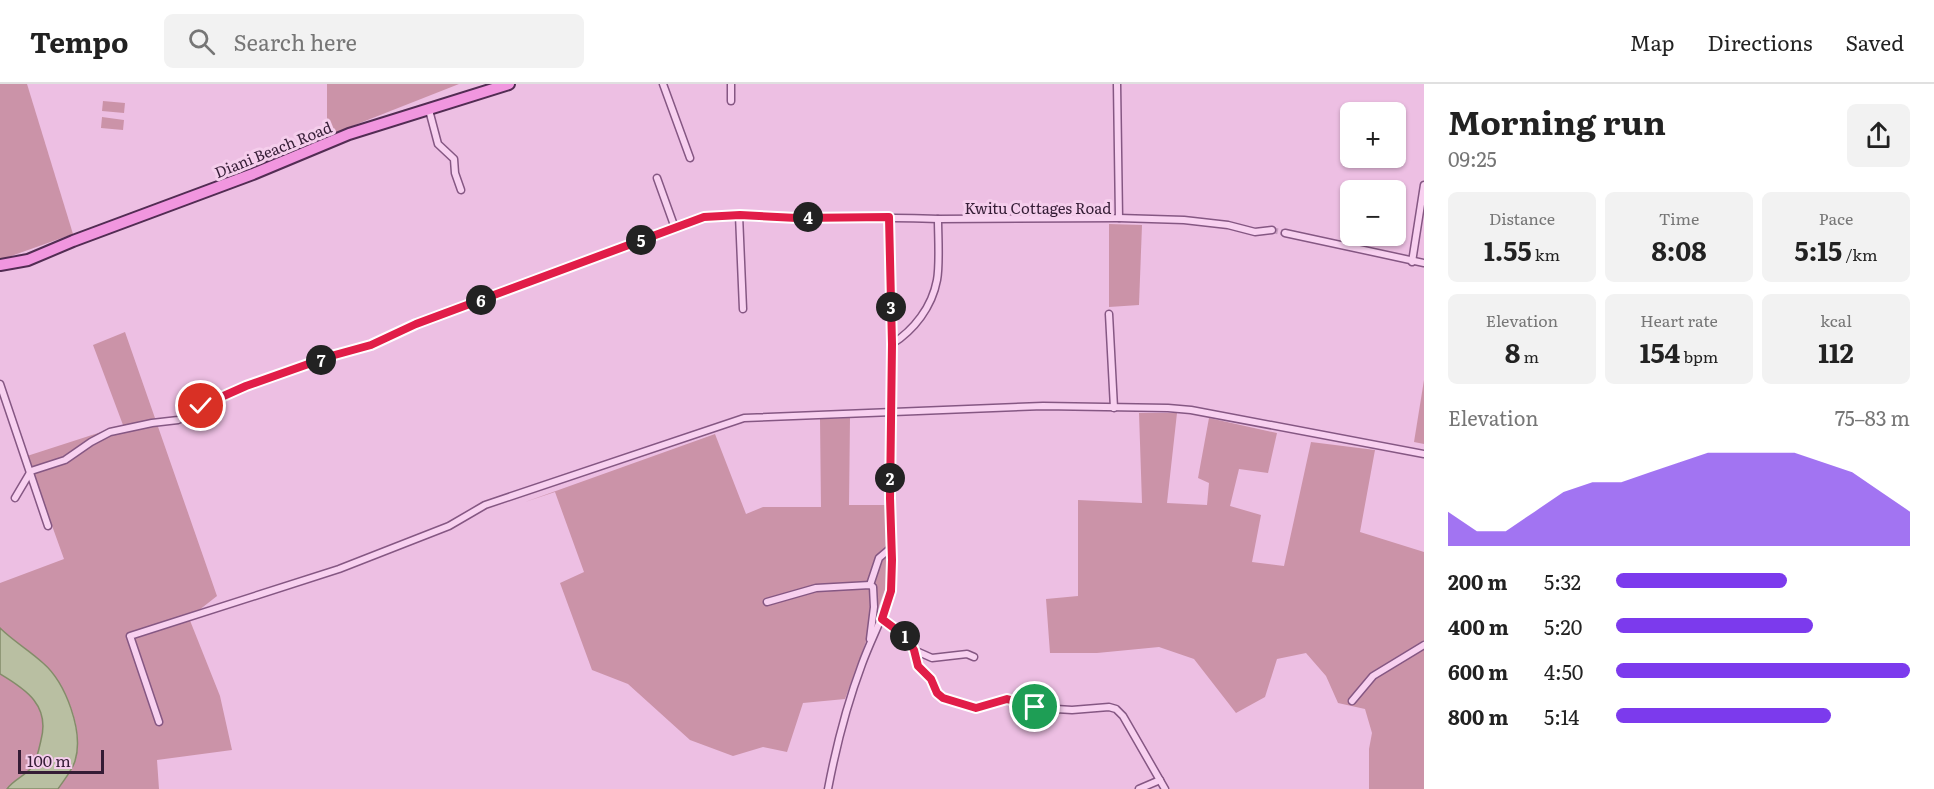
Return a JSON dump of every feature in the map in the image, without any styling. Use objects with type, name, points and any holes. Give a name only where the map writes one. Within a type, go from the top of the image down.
[{"type":"main road","name":"Diani Beach Road","points":[[0,265],[28,260],[254,174],[349,134],[509,84]]},
{"type":"street","points":[[663,84],[690,158]]},
{"type":"street","points":[[731,84],[731,101]]},
{"type":"street","name":"Kwitu Cottages Road","points":[[31,471],[65,460],[110,432],[178,420],[201,406],[246,386],[331,356],[371,345],[416,324],[704,217],[740,215],[797,218],[889,217],[938,222],[1119,218],[1117,84]]},
{"type":"street","points":[[429,110],[438,144],[454,159],[454,173],[461,190]]},
{"type":"street","points":[[657,178],[675,228]]},
{"type":"street","points":[[1412,262],[1424,185]]},
{"type":"street","points":[[740,215],[743,309]]},
{"type":"street","points":[[828,789],[856,681],[891,591],[892,344],[889,217]]},
{"type":"street","points":[[1119,218],[1184,220],[1228,225],[1256,232],[1272,230]]},
{"type":"street","points":[[892,344],[917,323],[934,288],[937,280],[938,222]]},
{"type":"street","points":[[1285,233],[1424,263]]},
{"type":"street","points":[[1109,314],[1114,408]]},
{"type":"street","points":[[0,384],[48,526]]},
{"type":"street","points":[[159,722],[130,636],[339,569],[449,526],[485,505],[734,420],[760,416],[1043,406],[1191,410],[1424,454]]},
{"type":"street","points":[[15,498],[31,471]]},
{"type":"street","points":[[870,585],[879,558],[892,547]]},
{"type":"street","points":[[767,602],[816,588],[870,585]]},
{"type":"street","points":[[869,646],[875,595],[870,585]]},
{"type":"street","points":[[882,619],[906,637],[914,650],[918,666],[931,679],[937,693],[943,698],[976,708],[1007,699],[1035,707],[1072,710],[1109,707],[1116,710],[1123,716],[1165,789]]},
{"type":"street","points":[[1352,701],[1373,676],[1424,645]]},
{"type":"street","points":[[914,650],[932,658],[968,654],[974,657]]},
{"type":"street","points":[[1139,789],[1160,780]]},
{"type":"shaded area","points":[[0,84],[27,84],[73,234],[0,260]]},
{"type":"shaded area","points":[[327,84],[459,84],[327,136]]},
{"type":"shaded area","points":[[103,101],[125,103],[124,113],[102,111]]},
{"type":"shaded area","points":[[102,117],[124,120],[123,130],[101,128]]},
{"type":"shaded area","points":[[1109,224],[1142,225],[1139,305],[1109,307]]},
{"type":"shaded area","points":[[125,332],[217,596],[189,618],[220,696],[232,750],[157,760],[159,789],[58,789],[75,761],[77,735],[75,722],[66,696],[51,673],[38,658],[0,628],[0,583],[64,559],[27,456],[123,425],[93,345]]},
{"type":"shaded area","points":[[1424,380],[1424,444],[1414,442]]},
{"type":"shaded area","points":[[1139,413],[1177,413],[1167,503],[1207,505],[1209,483],[1198,478],[1209,418],[1277,433],[1268,473],[1239,469],[1230,506],[1261,515],[1252,562],[1284,566],[1311,442],[1375,450],[1360,532],[1424,552],[1424,789],[1369,789],[1369,749],[1372,733],[1365,709],[1338,703],[1326,676],[1306,653],[1277,659],[1265,697],[1236,713],[1194,659],[1159,647],[1097,653],[1050,653],[1046,599],[1078,596],[1078,500],[1142,503]]},
{"type":"shaded area","points":[[850,418],[849,505],[888,505],[887,584],[845,699],[803,703],[787,752],[763,747],[733,756],[690,740],[628,684],[592,670],[560,583],[584,572],[555,492],[525,502],[715,434],[746,514],[763,507],[821,507],[820,419]]},
{"type":"shaded area","points":[[0,628],[38,658],[51,672],[66,695],[75,723],[77,749],[74,765],[58,789],[7,789],[34,764],[43,728],[39,708],[34,700],[19,686],[0,674]]},
{"type":"shaded area","points":[[0,674],[19,686],[34,700],[39,708],[43,728],[34,764],[7,789],[0,789]]},
{"type":"tunnel","points":[[1272,230],[1285,233]]},
{"type":"route","points":[[201,406],[246,386],[331,356],[371,345],[416,324],[704,217],[740,215],[797,218],[889,217],[892,344],[890,498],[892,560],[891,591],[882,619],[906,637],[914,650],[918,666],[931,679],[937,693],[943,698],[976,708],[1007,699],[1035,707]]}]
